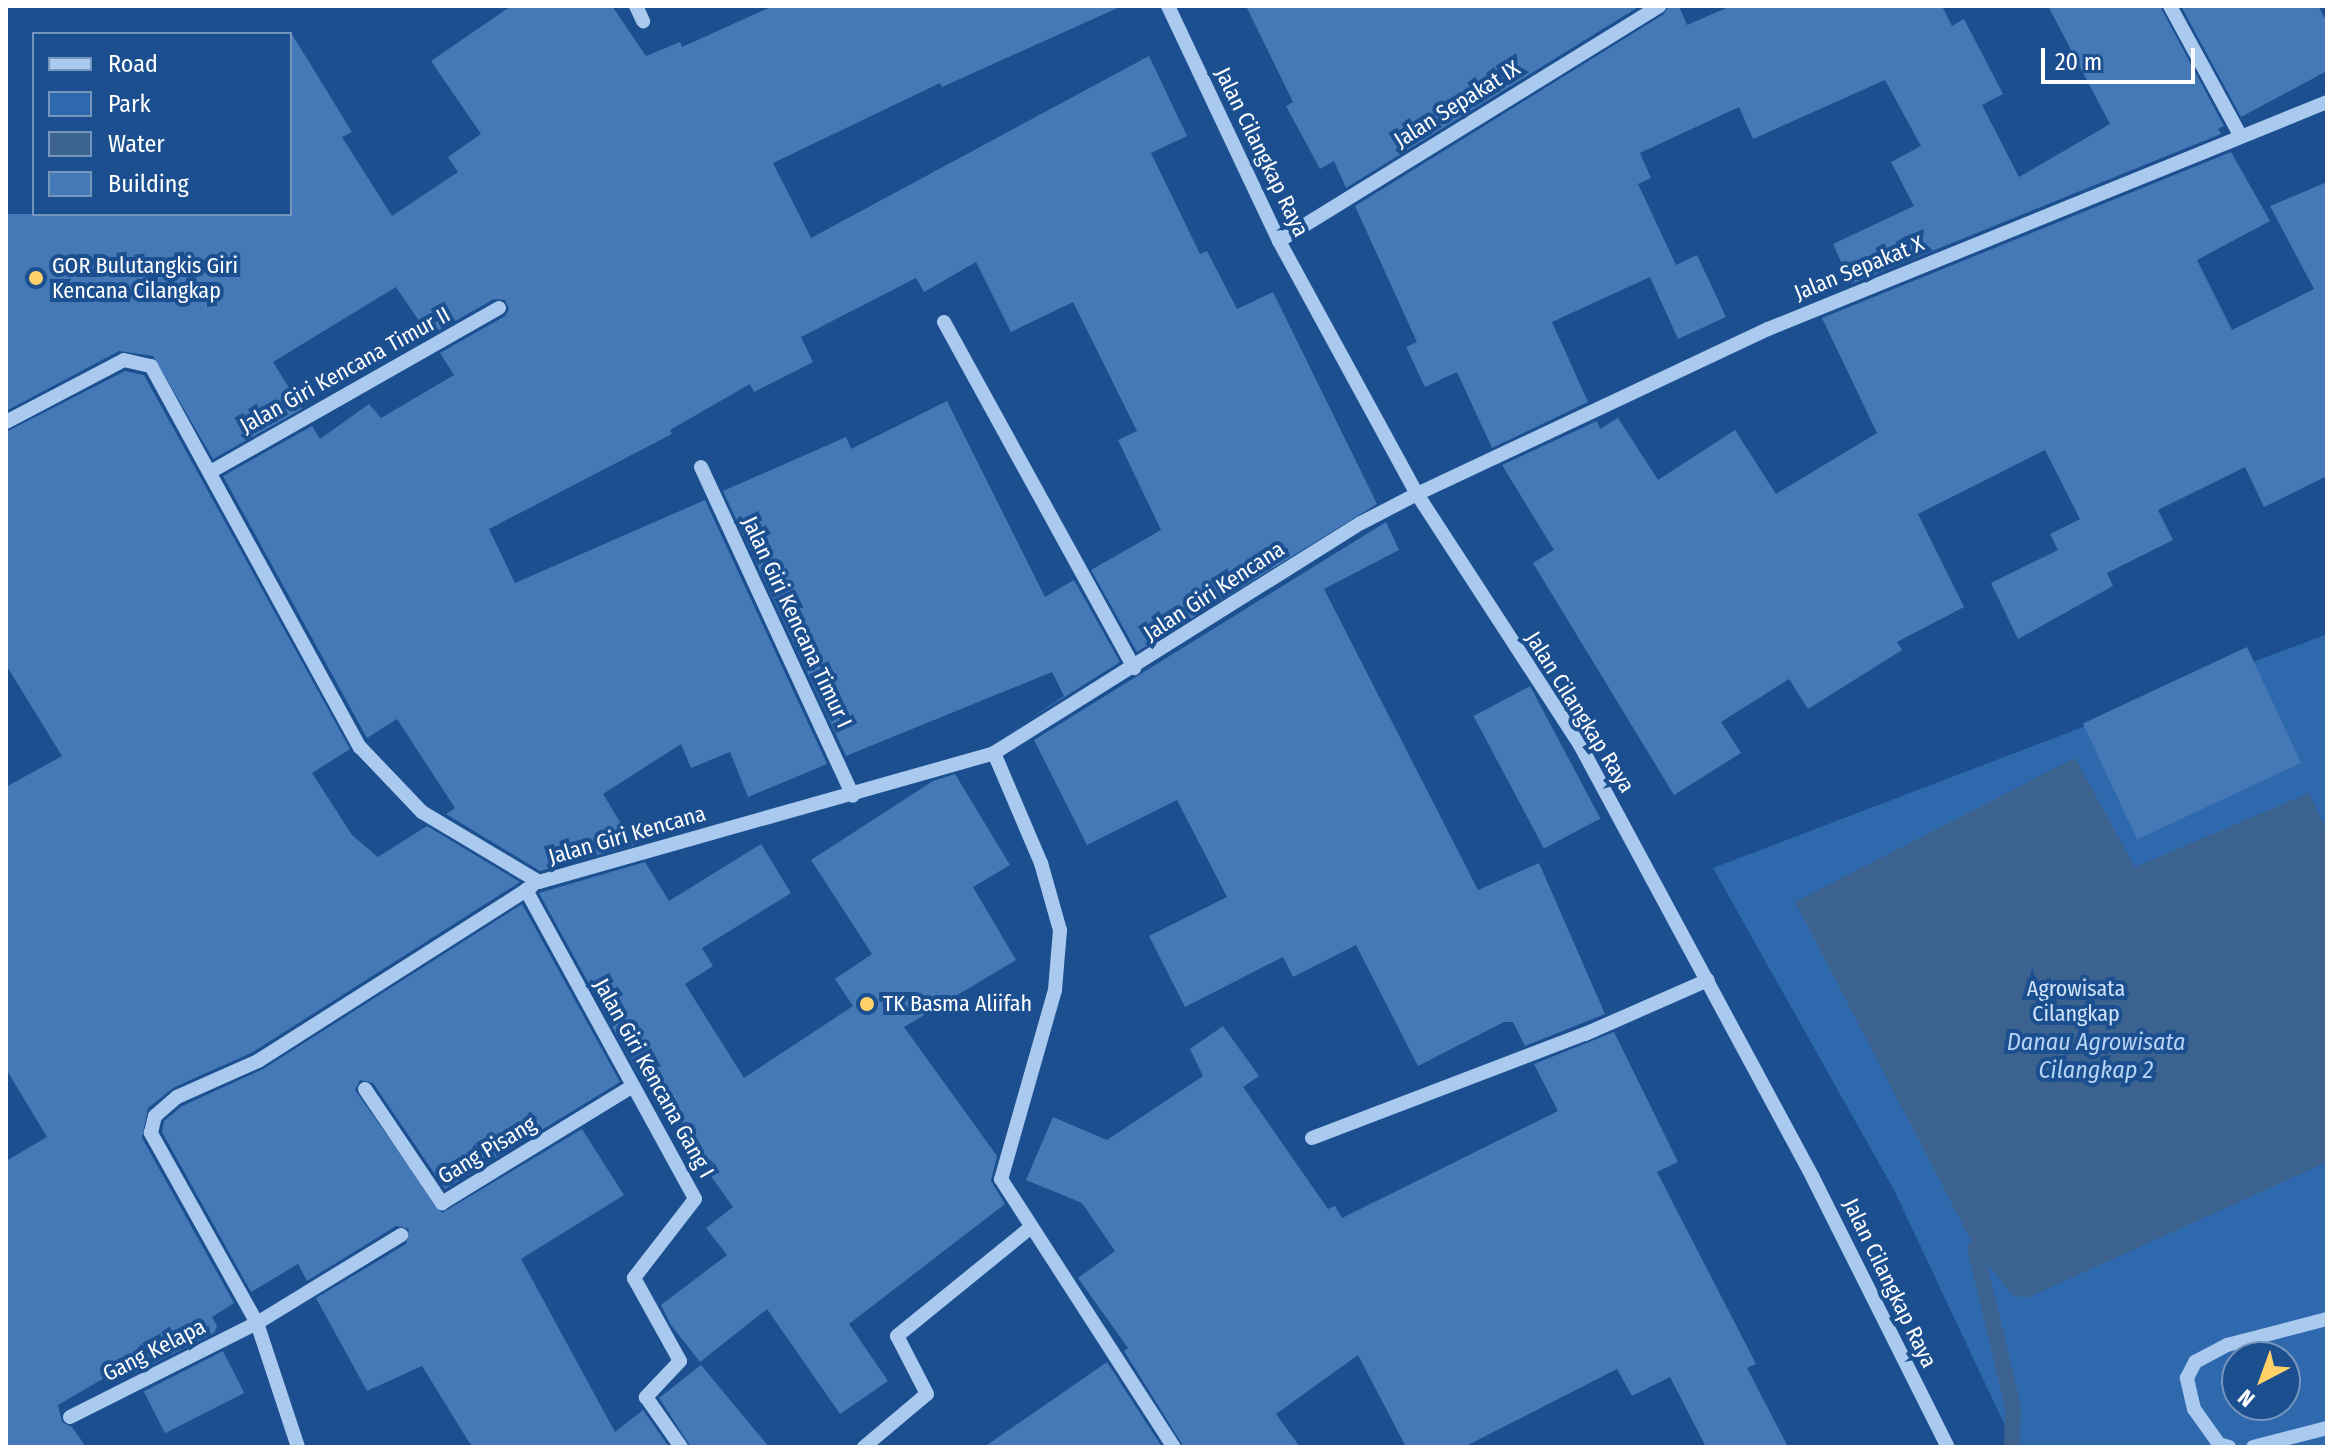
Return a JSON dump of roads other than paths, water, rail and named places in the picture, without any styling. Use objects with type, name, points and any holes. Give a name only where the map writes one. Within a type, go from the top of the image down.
[{"type":"street","points":[[636,6],[643,21]]},
{"type":"street","name":"Jalan Cilangkap Raya","points":[[1168,6],[1279,241],[1417,494],[1580,745],[1708,980],[1948,1447]]},
{"type":"street","name":"Jalan Sepakat IX","points":[[1279,241],[1659,6]]},
{"type":"street","points":[[2170,6],[2240,135]]},
{"type":"street","name":"Jalan Sepakat X","points":[[1417,494],[1768,329],[2327,102]]},
{"type":"street","name":"Jalan Giri Kencana Timur II","points":[[212,471],[499,308]]},
{"type":"street","points":[[944,322],[1134,668]]},
{"type":"street","name":"Jalan Giri Kencana","points":[[6,422],[124,360],[151,366],[212,471],[360,747],[422,812],[533,886],[994,753],[1361,523],[1417,494]]},
{"type":"street","name":"Jalan Giri Kencana Timur I","points":[[701,467],[853,796]]},
{"type":"street","points":[[994,753],[1041,863],[1060,930],[1055,990],[1001,1179],[1174,1447]]},
{"type":"street","points":[[298,1447],[257,1323],[151,1133],[155,1116],[177,1097],[270,1054],[533,886]]},
{"type":"street","name":"Jalan Giri Kencana Gang I","points":[[533,886],[631,1087],[695,1199],[695,1205],[634,1278],[680,1361],[646,1397],[681,1447]]},
{"type":"street","points":[[1312,1138],[1585,1034],[1708,980]]},
{"type":"street","name":"Gang Pisang","points":[[365,1089],[442,1203],[631,1087]]},
{"type":"street","points":[[864,1447],[927,1394],[897,1336],[1031,1227]]},
{"type":"street","points":[[257,1323],[401,1235]]},
{"type":"street","points":[[2229,1447],[2219,1444],[2194,1409],[2187,1378],[2195,1362],[2227,1345],[2327,1319]]},
{"type":"street","name":"Gang Kelapa","points":[[70,1417],[257,1323]]},
{"type":"street","points":[[2253,1447],[2327,1428]]},
{"type":"water","name":"Danau Agrowisata Cilangkap 2","points":[[2075,758],[2135,867],[2309,793],[2327,831],[2327,1162],[2027,1298],[2012,1295],[1975,1248],[1795,902]]},
{"type":"waterway","points":[[1975,1248],[2013,1406],[2012,1447]]},
{"type":"place","name":"GOR Bulutangkis Giri Kencana Cilangkap","points":[[36,278]]},
{"type":"place","name":"TK Basma Aliifah","points":[[867,1004]]},
{"type":"park label","name":"Agrowisata Cilangkap","points":[[2076,1000]]}]
